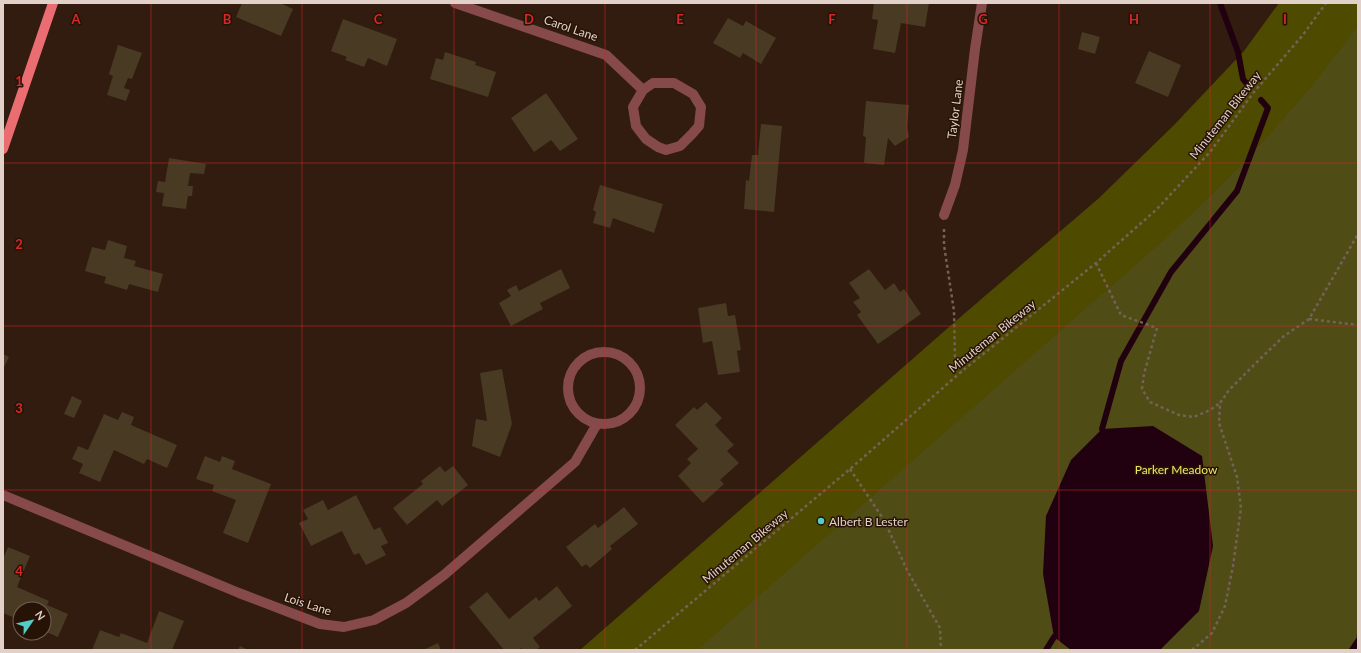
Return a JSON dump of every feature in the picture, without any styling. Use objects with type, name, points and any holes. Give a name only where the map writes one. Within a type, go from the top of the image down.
[{"type":"main road","points":[[3,149],[7,128],[53,3]]},
{"type":"street","name":"Carol Lane","points":[[456,3],[606,55],[643,90]]},
{"type":"street","name":"Taylor Lane","points":[[944,216],[955,184],[963,150],[982,3]]},
{"type":"street","points":[[674,82],[693,94],[701,107],[699,126],[680,146],[666,150],[658,147],[646,139],[636,126],[633,107],[643,90],[653,83],[674,82]]},
{"type":"street","points":[[606,352],[616,354],[632,365],[638,378],[640,392],[637,403],[631,413],[622,420],[614,423],[597,424],[579,414],[572,405],[569,395],[569,384],[577,364],[596,353],[606,352]]},
{"type":"street","name":"Lois Lane","points":[[3,495],[239,593],[320,624],[344,627],[374,620],[406,603],[444,575],[575,462],[597,424]]},
{"type":"path","name":"Minuteman Bikeway","points":[[635,650],[850,469],[962,372],[1096,263],[1157,208],[1210,152],[1254,92],[1302,36],[1326,3]]},
{"type":"path","points":[[944,216],[944,245],[954,311],[955,359],[962,372]]},
{"type":"path","points":[[1096,263],[1121,315],[1157,328],[1144,374],[1142,389],[1144,393],[1150,402],[1179,415],[1194,418],[1220,403],[1229,390],[1284,336],[1309,319],[1358,234]]},
{"type":"path","points":[[1309,319],[1358,325]]},
{"type":"path","points":[[1192,650],[1212,633],[1225,606],[1233,566],[1241,508],[1237,478],[1219,423],[1220,403]]},
{"type":"path","points":[[850,469],[884,520],[908,572],[940,628],[941,650]]},
{"type":"green space","name":"Parker Meadow","points":[[1279,3],[1358,3],[1358,622],[1355,650],[580,650],[957,320],[1099,198],[1174,125],[1244,51]]},
{"type":"green space","name":"Parker Meadow","points":[[1358,26],[1358,622],[1355,650],[1160,650],[1199,611],[1054,637],[1071,650],[697,650],[1165,239],[1242,164],[1291,111]]},
{"type":"shaded area","points":[[1153,426],[1202,456],[1213,546],[1199,611],[1160,650],[1071,650],[1054,637],[1043,574],[1046,516],[1071,460],[1102,429]]},
{"type":"building","points":[[242,3],[280,3],[293,9],[281,36],[236,17]]},
{"type":"building","points":[[874,3],[929,3],[925,27],[901,23],[895,53],[873,49],[878,20],[872,19]]},
{"type":"building","points":[[728,18],[743,26],[746,21],[776,38],[761,64],[743,53],[740,58],[713,43]]},
{"type":"building","points":[[343,19],[397,39],[387,66],[368,58],[364,67],[345,60],[347,57],[331,51]]},
{"type":"building","points":[[1082,32],[1100,37],[1095,54],[1078,49]]},
{"type":"building","points":[[118,45],[142,53],[132,79],[128,78],[124,88],[130,90],[126,101],[107,95],[113,76],[109,74]]},
{"type":"building","points":[[1149,51],[1181,65],[1168,97],[1135,83]]},
{"type":"building","points":[[445,52],[476,62],[475,65],[496,72],[488,97],[430,79],[436,58],[443,60]]},
{"type":"building","points":[[546,93],[578,139],[560,151],[551,140],[534,152],[511,118]]},
{"type":"building","points":[[866,101],[909,105],[907,127],[909,137],[895,146],[888,138],[884,165],[864,163],[866,137],[863,136]]},
{"type":"building","points":[[761,124],[782,126],[774,212],[744,209],[746,180],[749,181],[752,155],[758,155]]},
{"type":"building","points":[[169,158],[206,164],[204,174],[190,173],[188,186],[193,186],[192,196],[188,196],[186,209],[162,206],[164,193],[156,192],[158,181],[165,182]]},
{"type":"building","points":[[600,185],[663,204],[654,233],[613,218],[610,228],[593,223],[596,212],[593,210]]},
{"type":"building","points":[[108,240],[127,246],[124,258],[136,261],[134,266],[163,274],[158,292],[129,284],[127,290],[104,283],[106,277],[85,271],[92,247],[105,250]]},
{"type":"building","points":[[561,269],[570,288],[540,303],[543,309],[511,326],[499,303],[511,296],[507,290],[516,285],[519,291]]},
{"type":"building","points":[[869,269],[885,290],[894,283],[900,292],[904,289],[921,314],[878,344],[857,315],[861,312],[853,302],[860,298],[849,283]]},
{"type":"building","points":[[726,303],[728,316],[735,315],[741,350],[737,351],[740,372],[718,375],[712,341],[703,343],[698,308]]},
{"type":"building","points":[[3,354],[9,357],[3,369]]},
{"type":"building","points":[[502,369],[512,424],[500,457],[472,446],[476,419],[487,421],[480,373]]},
{"type":"building","points":[[72,396],[82,401],[74,418],[64,414]]},
{"type":"building","points":[[706,402],[722,418],[715,425],[734,445],[727,451],[739,463],[720,480],[724,484],[703,503],[678,476],[691,463],[687,459],[698,449],[675,425],[694,407],[697,410]]},
{"type":"building","points":[[122,412],[134,417],[131,425],[177,445],[167,468],[147,459],[144,464],[114,450],[100,482],[79,473],[83,464],[72,459],[78,446],[88,450],[104,414],[118,420]]},
{"type":"building","points":[[205,456],[220,462],[222,456],[235,461],[232,469],[271,484],[248,543],[223,533],[236,500],[212,491],[214,485],[196,479]]},
{"type":"building","points":[[440,466],[445,472],[453,466],[468,485],[442,506],[437,500],[407,525],[393,508],[423,484],[421,481]]},
{"type":"building","points":[[356,495],[374,530],[380,527],[388,543],[381,546],[386,555],[366,565],[359,553],[354,555],[342,531],[311,546],[299,523],[308,519],[303,510],[323,500],[328,510]]},
{"type":"building","points":[[624,507],[638,524],[610,546],[612,549],[590,568],[586,564],[582,567],[566,547],[595,524],[598,528]]},
{"type":"building","points":[[8,547],[30,556],[17,587],[49,601],[12,601],[12,617],[3,613],[3,559]]},
{"type":"building","points":[[557,586],[572,606],[533,638],[540,647],[536,650],[523,650],[521,648],[519,650],[504,650],[469,607],[487,592],[509,619],[536,597],[539,601]]},
{"type":"building","points":[[52,607],[68,614],[58,637],[52,634]]},
{"type":"building","points":[[159,611],[184,621],[172,650],[92,650],[100,630],[119,637],[121,633],[147,643]]},
{"type":"building","points":[[438,643],[441,650],[423,650]]},
{"type":"building","points":[[240,646],[248,650],[238,650]]},
{"type":"waterway","points":[[1220,3],[1238,52],[1243,79],[1247,84]]},
{"type":"waterway","points":[[1102,429],[1121,361],[1171,272],[1237,191],[1268,108],[1261,100]]},
{"type":"waterway","points":[[1046,650],[1054,637]]},
{"type":"waterway","points":[[1352,650],[1358,641]]},
{"type":"place","name":"Albert B Lester","points":[[821,521]]}]
